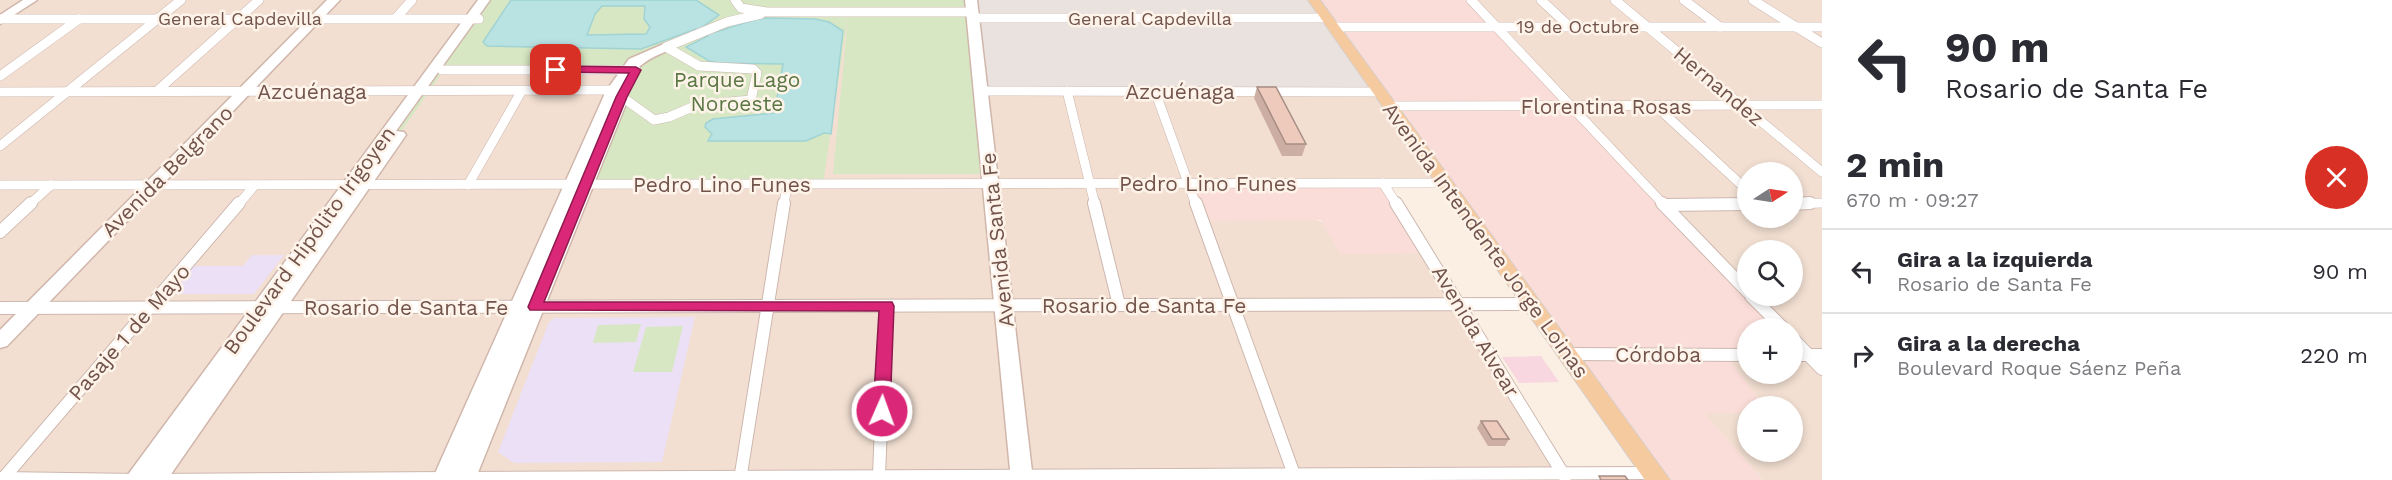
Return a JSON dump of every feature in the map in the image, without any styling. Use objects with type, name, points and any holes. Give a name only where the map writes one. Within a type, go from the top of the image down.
[{"type":"main road","name":"Avenida Intendente Jorge Loinas","points":[[1314,0],[1655,476]]},
{"type":"street","points":[[0,18],[22,0]]},
{"type":"street","points":[[0,18],[31,0]]},
{"type":"street","points":[[0,146],[181,0]]},
{"type":"street","points":[[158,90],[259,0]]},
{"type":"street","name":"Avenida Belgrano","points":[[0,341],[334,0]]},
{"type":"street","points":[[396,18],[412,0]]},
{"type":"street","name":"Boulevard Hipólito Irigoyen","points":[[423,92],[442,70],[484,0]]},
{"type":"street","name":"Boulevard Hipólito Irigoyen","points":[[135,480],[260,307],[357,184],[475,18],[492,0]]},
{"type":"street","points":[[735,0],[741,8],[767,12]]},
{"type":"street","points":[[1471,0],[1568,106],[1737,281]]},
{"type":"street","points":[[1541,0],[1569,26]]},
{"type":"street","name":"Hernandez","points":[[1615,0],[1822,172]]},
{"type":"street","points":[[1684,0],[1720,27]]},
{"type":"street","points":[[1753,0],[1822,43]]},
{"type":"street","points":[[727,22],[741,8]]},
{"type":"street","name":"General Capdevilla","points":[[767,12],[972,10],[1330,22]]},
{"type":"street","name":"Avenida Santa Fe","points":[[972,10],[1021,477]]},
{"type":"street","points":[[442,70],[630,70],[666,47],[696,34],[727,22],[767,12]]},
{"type":"street","name":"General Capdevilla","points":[[0,18],[475,18]]},
{"type":"street","points":[[0,76],[79,19]]},
{"type":"street","name":"19 de Octubre","points":[[1330,22],[1496,26],[1822,27]]},
{"type":"street","points":[[620,93],[654,120],[673,117],[695,106],[751,100],[757,73],[753,69],[699,66],[666,47]]},
{"type":"street","points":[[464,479],[527,307],[630,70]]},
{"type":"street","name":"Azcuénaga","points":[[0,92],[158,90],[620,93]]},
{"type":"street","name":"Azcuénaga","points":[[981,91],[1155,91],[1385,99]]},
{"type":"street","points":[[1067,91],[1119,305]]},
{"type":"street","points":[[1155,91],[1295,477]]},
{"type":"street","points":[[468,185],[521,92]]},
{"type":"street","name":"Florentina Rosas","points":[[1385,99],[1568,106],[1822,105]]},
{"type":"street","points":[[1656,105],[1737,181]]},
{"type":"street","name":"Avenida Alvear","points":[[1383,183],[1565,476]]},
{"type":"street","name":"Pedro Lino Funes","points":[[0,185],[1444,183]]},
{"type":"street","name":"Boulevard Hipólito Irigoyen","points":[[155,480],[277,307],[357,184]]},
{"type":"street","points":[[740,478],[787,184]]},
{"type":"street","points":[[0,232],[51,185]]},
{"type":"street","name":"Pasaje 1 de Mayo","points":[[2,479],[255,185]]},
{"type":"street","points":[[1803,204],[1822,203]]},
{"type":"street","points":[[1664,205],[1737,204]]},
{"type":"street","name":"Rosario de Santa Fe","points":[[0,308],[1532,304]]},
{"type":"street","points":[[879,475],[886,306]]},
{"type":"street","points":[[1761,306],[1773,318]]},
{"type":"street","points":[[443,479],[527,307]]},
{"type":"street","points":[[1803,349],[1822,369]]},
{"type":"street","name":"Córdoba","points":[[1568,354],[1737,355]]},
{"type":"street","points":[[1803,354],[1822,355]]},
{"type":"street","points":[[2,479],[740,478],[879,475],[1021,477],[1655,476]]},
{"type":"shaded area","points":[[0,0],[971,0],[1379,92],[1444,183],[1190,183],[1428,253],[1567,480],[0,480]]},
{"type":"shaded area","points":[[971,0],[1314,0],[1379,92],[981,91]]},
{"type":"shaded area","points":[[1314,0],[1471,0],[1737,280],[1737,306],[1762,306],[1773,318],[1737,318],[1737,355],[1725,355],[1737,370],[1737,384],[1748,384],[1757,396],[1737,396],[1737,413],[1704,413],[1737,450],[1737,462],[1747,462],[1763,480],[1658,480]]},
{"type":"shaded area","points":[[1471,0],[1822,0],[1822,480],[1763,480],[1747,462],[1803,462],[1803,396],[1757,396],[1747,384],[1803,384],[1803,318],[1773,318],[1761,306],[1803,306],[1803,240],[1737,240],[1737,281]]},
{"type":"shaded area","points":[[1189,183],[1383,183],[1428,253],[1340,254],[1321,220],[1203,221]]},
{"type":"shaded area","points":[[252,255],[284,255],[254,294],[176,294],[174,290],[194,266],[243,266]]},
{"type":"shaded area","points":[[695,317],[662,462],[514,463],[498,452],[549,322],[555,318]]},
{"type":"shaded area","points":[[1724,355],[1737,355],[1737,371]]},
{"type":"shaded area","points":[[1541,356],[1559,382],[1519,383],[1502,357]]},
{"type":"shaded area","points":[[1704,413],[1737,413],[1737,450]]},
{"type":"green space","name":"Parque Lago Noroeste","points":[[484,0],[971,0],[967,13],[983,174],[833,174],[848,16],[823,184],[587,184],[624,91],[636,70],[444,70],[365,184],[349,184]]},
{"type":"green space","points":[[641,324],[636,342],[593,343],[598,325]]},
{"type":"green space","points":[[683,326],[672,372],[633,372],[646,327]]},
{"type":"water","points":[[511,0],[696,0],[719,15],[704,26],[716,32],[757,19],[768,18],[815,19],[829,22],[843,31],[831,134],[824,133],[806,141],[708,141],[712,134],[705,127],[706,123],[713,119],[775,113],[780,109],[776,104],[783,64],[709,61],[686,47],[708,36],[696,29],[641,49],[487,46],[483,42]],"holes":[[[602,6],[645,6],[644,19],[650,27],[646,34],[587,35],[595,14]]]},
{"type":"building","points":[[1257,87],[1276,87],[1306,144],[1286,144]]},
{"type":"building","points":[[1481,421],[1497,421],[1509,439],[1492,439]]},
{"type":"building","points":[[1599,476],[1625,476],[1628,480],[1601,480]]},
{"type":"route","points":[[556,70],[636,70],[624,90],[535,307],[886,306],[882,411]]}]
